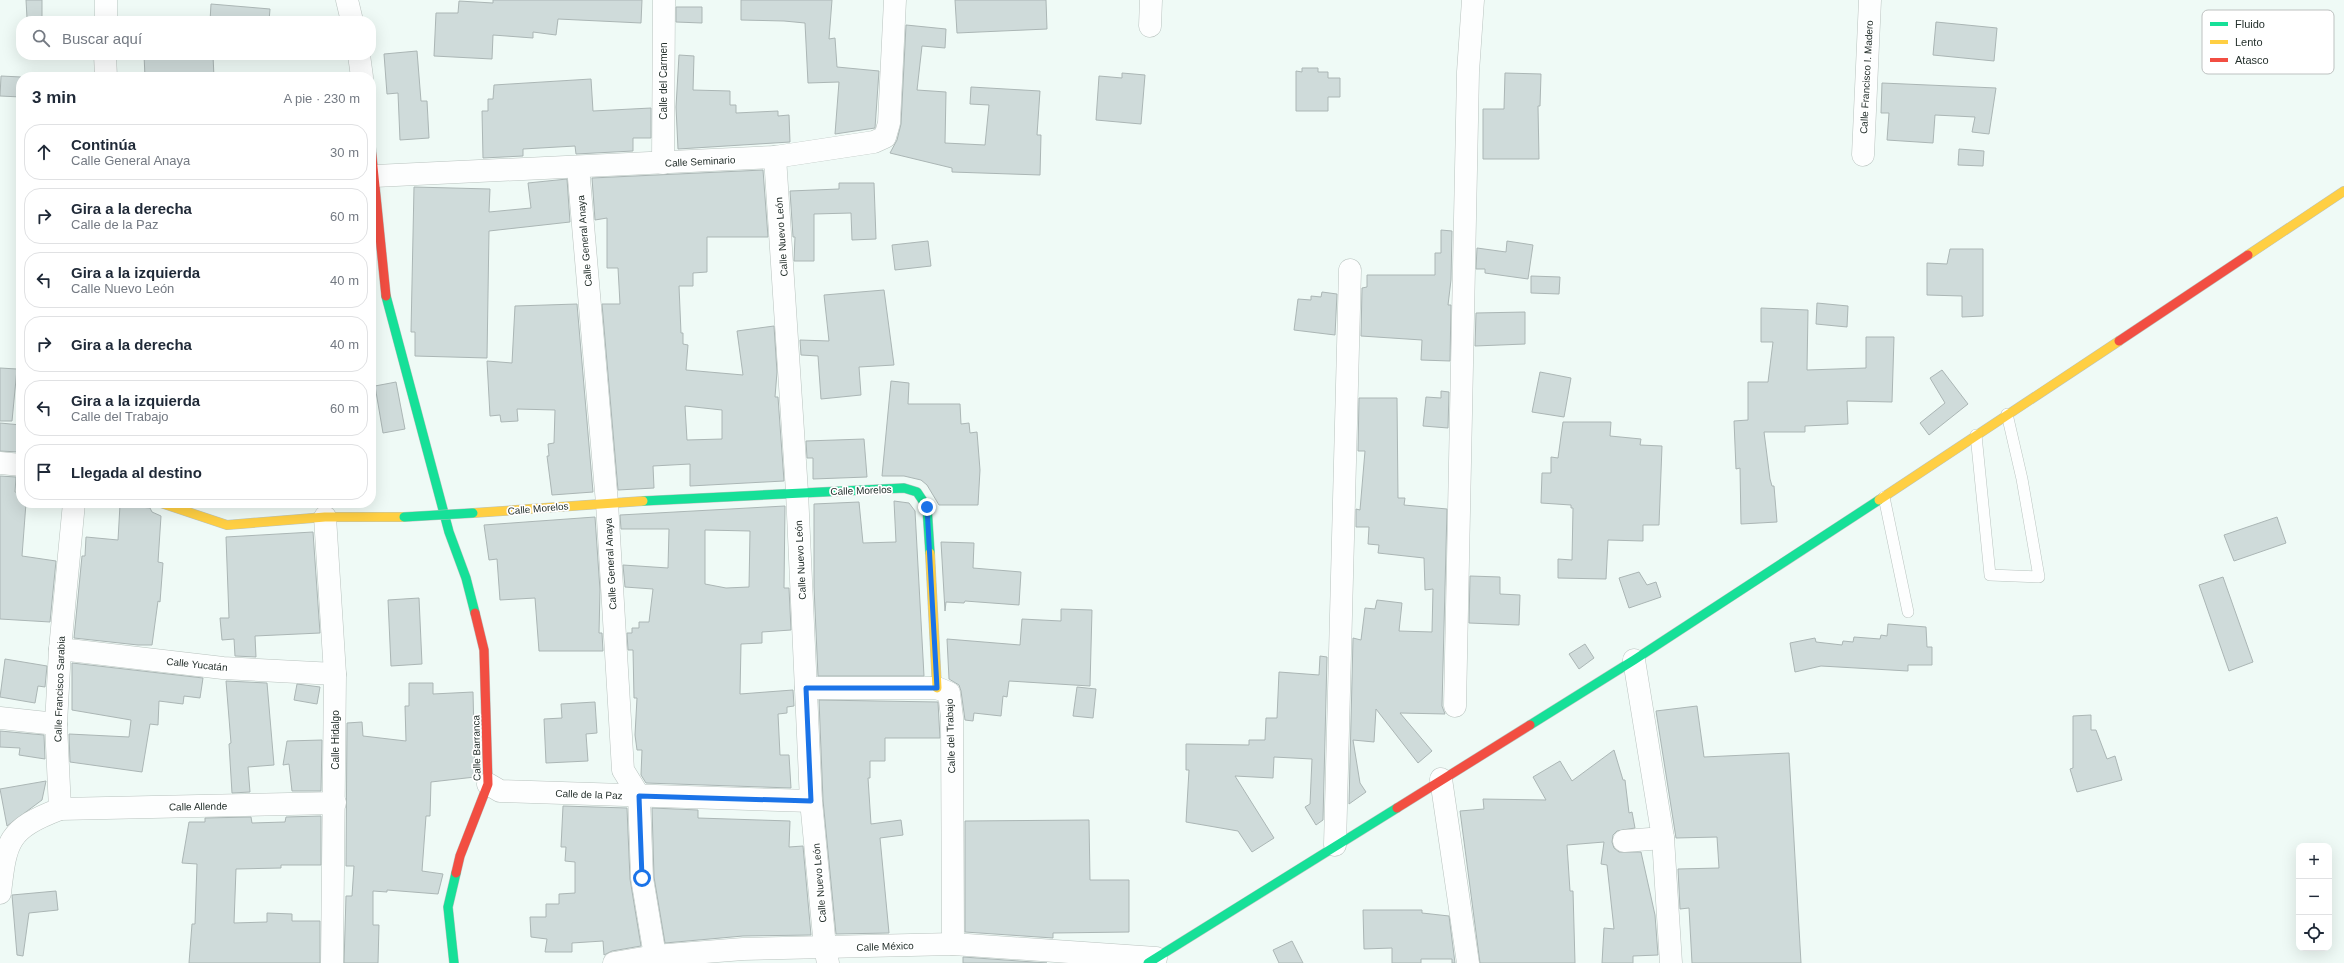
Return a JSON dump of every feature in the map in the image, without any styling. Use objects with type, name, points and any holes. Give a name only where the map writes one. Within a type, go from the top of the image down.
[{"type":"street","points":[[106,0],[106,16]]},
{"type":"street","points":[[347,0],[351,16]]},
{"type":"street","name":"Calle del Carmen","points":[[663,163],[664,0]]},
{"type":"street","name":"Calle Seminario","points":[[376,176],[775,157],[874,142],[885,137],[889,123],[895,0]]},
{"type":"street","points":[[1150,26],[1151,0]]},
{"type":"street","points":[[1455,706],[1466,142],[1473,0]]},
{"type":"street","name":"Calle Francisco I. Madero","points":[[1863,155],[1870,0]]},
{"type":"street","points":[[105,60],[106,72]]},
{"type":"street","points":[[360,60],[361,72]]},
{"type":"street","name":"Calle Nuevo León","points":[[775,157],[797,492],[811,801],[826,955]]},
{"type":"street","name":"Calle General Anaya","points":[[578,167],[607,502],[623,770],[639,796],[642,878],[655,956]]},
{"type":"street","name":"Calle Barranca","points":[[376,176],[384,289],[449,532],[466,578],[484,650],[488,784],[460,856],[448,906],[454,963]]},
{"type":"street","points":[[1152,960],[1634,660],[1884,497],[2344,191]]},
{"type":"street","points":[[1335,845],[1350,270]]},
{"type":"street","points":[[0,463],[16,465]]},
{"type":"street","name":"Calle Morelos","points":[[176,508],[227,525],[325,517],[404,517],[607,502],[797,492],[904,488],[917,492]]},
{"type":"street","name":"Calle del Trabajo","points":[[917,492],[927,507],[937,688],[949,693],[952,717],[953,944]]},
{"type":"street","name":"Calle Francisco Sarabia","points":[[60,809],[56,724],[60,649],[74,508]]},
{"type":"street","name":"Calle Hidalgo","points":[[325,517],[335,674],[335,803],[332,963]]},
{"type":"street","name":"Calle Yucatán","points":[[60,649],[223,668],[335,674]]},
{"type":"street","points":[[1634,660],[1663,838],[1671,963]]},
{"type":"street","points":[[806,688],[937,688]]},
{"type":"street","points":[[0,718],[56,724]]},
{"type":"street","points":[[1442,779],[1468,963]]},
{"type":"street","name":"Calle de la Paz","points":[[488,784],[500,791],[811,801]]},
{"type":"street","name":"Calle Allende","points":[[60,809],[335,803]]},
{"type":"street","points":[[0,893],[4,855],[14,834],[33,819],[60,809]]},
{"type":"street","points":[[1624,841],[1663,838]]},
{"type":"street","name":"Calle México","points":[[614,963],[655,956],[743,949],[826,955],[953,944],[1152,960]]},
{"type":"lane","points":[[1976,435],[1990,575],[2039,577],[2022,479],[2007,414]]},
{"type":"lane","points":[[1884,497],[1908,612]]},
{"type":"building","points":[[26,0],[42,0],[42,16],[27,16]]},
{"type":"building","points":[[493,0],[642,0],[641,23],[558,19],[556,35],[533,32],[533,38],[493,35],[492,59],[434,56],[436,13],[458,13],[459,1],[493,3]]},
{"type":"building","points":[[741,0],[832,0],[829,39],[835,38],[837,67],[879,71],[875,128],[835,134],[839,82],[808,83],[805,23],[741,20]]},
{"type":"building","points":[[955,0],[1046,0],[1047,29],[957,33]]},
{"type":"building","points":[[211,4],[270,9],[269,16],[210,16]]},
{"type":"building","points":[[676,7],[702,7],[702,23],[676,22]]},
{"type":"building","points":[[1936,22],[1997,28],[1994,61],[1933,55]]},
{"type":"building","points":[[906,25],[946,29],[945,48],[922,46],[917,90],[946,92],[945,143],[985,145],[989,105],[970,104],[971,87],[1040,91],[1037,135],[1041,135],[1040,175],[952,172],[952,168],[890,153],[897,140],[901,124]]},
{"type":"building","points":[[417,51],[421,101],[427,101],[429,138],[400,140],[398,93],[387,94],[384,54]]},
{"type":"building","points":[[679,55],[694,56],[693,90],[730,91],[730,105],[736,105],[736,113],[778,111],[778,116],[789,115],[790,142],[678,149],[676,107]]},
{"type":"building","points":[[144,60],[213,60],[214,72],[145,72]]},
{"type":"building","points":[[1302,68],[1318,68],[1318,72],[1328,72],[1328,78],[1340,78],[1340,97],[1328,97],[1328,111],[1296,111],[1296,71],[1302,72]]},
{"type":"building","points":[[1122,73],[1145,75],[1141,124],[1096,120],[1099,76],[1122,78]]},
{"type":"building","points":[[1505,73],[1541,74],[1540,106],[1538,106],[1539,159],[1483,159],[1483,109],[1504,109]]},
{"type":"building","points":[[1,76],[16,77],[16,97],[0,96]]},
{"type":"building","points":[[591,79],[593,111],[651,108],[651,138],[633,138],[633,151],[576,154],[575,146],[523,149],[523,156],[483,158],[482,111],[488,111],[488,99],[493,99],[494,85]]},
{"type":"building","points":[[1882,83],[1996,88],[1989,134],[1972,132],[1975,117],[1935,115],[1933,143],[1887,140],[1889,113],[1881,113]]},
{"type":"building","points":[[1959,149],[1984,151],[1983,166],[1958,165]]},
{"type":"building","points":[[763,170],[768,237],[707,237],[707,272],[693,273],[693,286],[679,286],[681,333],[683,333],[683,344],[688,345],[686,370],[743,375],[737,331],[774,326],[777,372],[775,397],[778,397],[784,481],[690,486],[690,464],[653,466],[654,488],[618,490],[602,304],[620,304],[618,268],[607,268],[607,218],[595,220],[592,178]],"holes":[[[685,406],[722,410],[722,439],[687,440]]]},
{"type":"building","points":[[567,179],[570,222],[489,231],[487,358],[415,356],[415,332],[411,332],[414,187],[490,189],[489,212],[531,208],[528,183]]},
{"type":"building","points":[[839,183],[874,183],[876,239],[852,240],[851,213],[814,214],[814,261],[794,261],[795,237],[793,237],[790,191],[839,189]]},
{"type":"building","points":[[1441,230],[1452,231],[1451,280],[1448,305],[1451,305],[1450,361],[1421,360],[1422,340],[1361,336],[1362,288],[1367,287],[1367,275],[1435,275],[1435,253],[1441,253]]},
{"type":"building","points":[[928,241],[931,266],[895,270],[892,245]]},
{"type":"building","points":[[1507,241],[1533,245],[1528,279],[1485,273],[1485,269],[1476,269],[1477,248],[1506,252]]},
{"type":"building","points":[[1950,249],[1983,249],[1983,316],[1962,317],[1962,296],[1927,295],[1927,263],[1947,264]]},
{"type":"building","points":[[1531,276],[1560,277],[1559,294],[1531,293]]},
{"type":"building","points":[[884,290],[894,365],[859,367],[861,395],[821,399],[818,356],[801,355],[800,340],[829,341],[824,295]]},
{"type":"building","points":[[1322,292],[1337,294],[1335,335],[1294,330],[1298,299],[1311,300],[1311,296],[1321,297]]},
{"type":"building","points":[[1817,303],[1848,306],[1847,327],[1816,324]]},
{"type":"building","points":[[577,304],[593,492],[552,495],[547,456],[549,456],[548,444],[554,443],[555,410],[517,409],[518,421],[501,422],[500,415],[490,416],[487,361],[512,363],[515,306]]},
{"type":"building","points":[[1761,308],[1808,310],[1807,370],[1866,368],[1866,337],[1894,337],[1892,402],[1847,401],[1848,424],[1805,426],[1805,432],[1764,432],[1770,479],[1772,486],[1774,486],[1777,522],[1741,524],[1740,468],[1736,469],[1734,421],[1748,420],[1748,382],[1768,382],[1773,342],[1761,342]]},
{"type":"building","points":[[1525,312],[1525,344],[1475,346],[1476,313]]},
{"type":"building","points":[[0,368],[16,369],[12,421],[0,421]]},
{"type":"building","points":[[1942,370],[1968,404],[1929,435],[1920,423],[1945,403],[1930,378]]},
{"type":"building","points":[[1540,372],[1571,378],[1564,417],[1532,412]]},
{"type":"building","points":[[891,381],[909,383],[908,404],[960,404],[961,424],[969,423],[970,433],[977,432],[980,470],[978,505],[939,505],[927,485],[921,480],[904,476],[882,476]]},
{"type":"building","points":[[396,382],[405,429],[383,433],[376,386]]},
{"type":"building","points":[[1441,391],[1449,392],[1448,428],[1423,426],[1426,397],[1441,398]]},
{"type":"building","points":[[1359,398],[1397,398],[1398,498],[1405,498],[1404,505],[1447,509],[1442,706],[1445,714],[1400,713],[1432,751],[1418,763],[1376,709],[1374,742],[1353,740],[1360,783],[1366,792],[1349,804],[1353,638],[1361,640],[1365,608],[1375,609],[1377,600],[1402,603],[1399,631],[1432,632],[1433,589],[1425,590],[1424,558],[1378,553],[1379,545],[1368,544],[1369,527],[1356,527],[1356,509],[1360,510],[1365,451],[1358,451]]},
{"type":"building","points":[[1563,422],[1611,422],[1610,436],[1641,439],[1640,445],[1662,446],[1659,525],[1643,525],[1643,541],[1608,540],[1606,579],[1558,578],[1558,559],[1572,560],[1573,508],[1571,508],[1571,505],[1541,503],[1542,473],[1551,473],[1551,457],[1558,458]]},
{"type":"building","points":[[0,423],[16,425],[16,452],[0,451]]},
{"type":"building","points":[[864,439],[867,477],[813,479],[813,458],[807,458],[806,441]]},
{"type":"building","points":[[0,476],[16,477],[16,508],[26,508],[22,556],[56,561],[50,622],[0,619]]},
{"type":"building","points":[[894,501],[909,503],[915,511],[924,676],[818,676],[814,587],[814,504],[859,502],[863,543],[896,542]]},
{"type":"building","points":[[785,506],[784,588],[789,588],[791,630],[762,632],[762,643],[741,644],[740,694],[793,690],[794,706],[787,707],[787,713],[778,714],[780,755],[789,755],[791,788],[646,783],[641,775],[642,750],[637,750],[635,735],[637,698],[634,698],[633,650],[628,650],[627,633],[632,633],[632,628],[639,628],[639,622],[649,622],[653,589],[625,587],[623,565],[668,568],[669,529],[621,529],[620,515]],"holes":[[[705,530],[750,531],[749,587],[726,588],[705,584]]]},
{"type":"building","points":[[120,508],[150,508],[152,512],[161,516],[158,562],[163,563],[160,602],[158,601],[152,645],[138,645],[74,638],[82,556],[85,556],[86,537],[118,540]]},
{"type":"building","points":[[595,517],[600,590],[599,633],[602,633],[603,651],[539,651],[535,598],[500,600],[497,559],[489,560],[484,525]]},
{"type":"building","points":[[2277,517],[2286,543],[2234,561],[2224,535]]},
{"type":"building","points":[[313,532],[320,633],[255,636],[256,657],[235,656],[234,639],[222,640],[220,618],[229,618],[226,537]]},
{"type":"building","points":[[941,542],[974,543],[973,568],[1021,572],[1019,605],[965,601],[964,603],[946,602],[945,611]]},
{"type":"building","points":[[1639,572],[1647,585],[1656,582],[1661,597],[1629,608],[1619,578]]},
{"type":"building","points":[[1470,576],[1500,577],[1500,594],[1520,595],[1519,625],[1469,623]]},
{"type":"building","points":[[2223,577],[2253,662],[2229,671],[2199,585]]},
{"type":"building","points":[[419,598],[422,664],[391,666],[388,600]]},
{"type":"building","points":[[1061,609],[1092,610],[1090,686],[1009,681],[1007,697],[1003,696],[1001,716],[974,713],[973,721],[965,720],[959,685],[949,679],[947,639],[1020,645],[1022,619],[1061,621]]},
{"type":"building","points":[[1888,624],[1926,627],[1927,647],[1932,647],[1932,665],[1908,665],[1908,671],[1821,666],[1795,672],[1790,643],[1815,638],[1816,642],[1842,645],[1843,641],[1853,642],[1854,637],[1880,639],[1881,635],[1887,636]]},
{"type":"building","points":[[1585,644],[1594,658],[1579,669],[1569,654]]},
{"type":"building","points":[[1320,656],[1327,657],[1323,820],[1316,825],[1305,807],[1310,804],[1312,759],[1274,757],[1273,778],[1235,776],[1274,838],[1252,852],[1238,831],[1186,822],[1189,770],[1186,770],[1186,744],[1249,745],[1249,740],[1265,740],[1266,718],[1277,718],[1279,672],[1319,675]]},
{"type":"building","points":[[5,659],[47,666],[45,687],[38,686],[35,703],[0,697]]},
{"type":"building","points":[[72,663],[203,678],[200,698],[184,696],[183,704],[159,701],[158,725],[150,724],[142,772],[70,762],[69,734],[129,737],[131,720],[72,710]]},
{"type":"building","points":[[226,681],[267,683],[274,765],[248,767],[250,792],[232,793],[229,744],[231,743]]},
{"type":"building","points":[[409,683],[433,683],[433,694],[473,692],[475,777],[431,782],[430,816],[426,816],[422,871],[443,874],[438,894],[387,890],[387,892],[373,891],[373,925],[379,925],[378,963],[344,963],[346,896],[352,896],[354,866],[346,866],[347,723],[362,722],[363,736],[406,741],[405,706],[409,706]]},
{"type":"building","points":[[297,684],[320,687],[317,704],[294,700]]},
{"type":"building","points":[[1077,687],[1096,689],[1093,718],[1073,716]]},
{"type":"building","points":[[819,700],[938,702],[940,738],[885,738],[885,761],[870,761],[870,778],[868,778],[871,824],[901,820],[903,835],[880,838],[889,933],[836,934],[823,800]]},
{"type":"building","points":[[595,702],[597,733],[586,734],[588,761],[546,763],[544,719],[562,718],[561,704]]},
{"type":"building","points":[[1697,706],[1704,757],[1789,753],[1801,963],[1692,963],[1689,908],[1680,909],[1678,869],[1719,868],[1717,837],[1676,838],[1656,711]]},
{"type":"building","points":[[2091,715],[2091,730],[2096,730],[2107,759],[2115,756],[2122,780],[2077,792],[2070,769],[2073,768],[2073,716]]},
{"type":"building","points":[[0,731],[44,735],[45,759],[19,755],[20,748],[0,747]]},
{"type":"building","points":[[322,740],[321,791],[292,791],[289,764],[283,765],[287,741]]},
{"type":"building","points":[[1614,750],[1623,780],[1625,780],[1629,813],[1632,812],[1635,828],[1617,831],[1613,835],[1612,842],[1614,848],[1619,852],[1641,852],[1655,915],[1658,955],[1633,956],[1633,963],[1602,963],[1604,928],[1614,929],[1607,865],[1601,864],[1604,842],[1567,845],[1570,891],[1573,891],[1575,963],[1480,963],[1460,811],[1484,809],[1483,799],[1546,800],[1533,777],[1560,761],[1572,781]]},
{"type":"building","points":[[46,781],[42,800],[7,826],[0,789]]},
{"type":"building","points":[[563,806],[627,808],[630,879],[641,946],[612,951],[604,955],[603,941],[572,943],[572,952],[545,952],[547,939],[531,937],[530,917],[546,917],[546,904],[559,904],[559,894],[575,893],[575,862],[565,861],[566,847],[561,847]]},
{"type":"building","points":[[652,808],[698,810],[698,818],[790,821],[789,847],[803,846],[811,935],[743,936],[665,943],[654,877]]},
{"type":"building","points":[[321,816],[321,865],[281,865],[281,868],[236,869],[234,923],[267,922],[267,913],[292,914],[292,921],[320,921],[320,963],[189,963],[192,924],[195,924],[197,864],[182,863],[189,822],[205,822],[205,818],[251,817],[252,823],[285,822],[286,817]]},
{"type":"building","points":[[1089,820],[1090,880],[1129,880],[1129,932],[1053,933],[1053,938],[965,932],[965,821]]},
{"type":"building","points":[[56,891],[58,910],[29,913],[23,956],[17,955],[12,895]]},
{"type":"building","points":[[1363,910],[1422,910],[1422,913],[1449,916],[1455,963],[1452,963],[1452,959],[1421,959],[1421,963],[1392,963],[1392,948],[1364,949]]},
{"type":"building","points":[[1292,941],[1303,963],[1279,963],[1273,950]]},
{"type":"building","points":[[963,957],[1047,963],[963,963]]},
{"type":"traffic: fast","points":[[386,296],[449,532],[466,578],[475,613]]},
{"type":"traffic: fast","points":[[643,501],[904,488],[917,492],[927,507],[930,553]]},
{"type":"traffic: fast","points":[[1530,725],[1634,660],[1879,500]]},
{"type":"traffic: fast","points":[[404,517],[473,513]]},
{"type":"traffic: fast","points":[[1148,963],[1397,808]]},
{"type":"traffic: fast","points":[[454,963],[448,907],[456,873]]},
{"type":"traffic: slow","points":[[2248,255],[2344,191]]},
{"type":"traffic: slow","points":[[1879,500],[2119,341]]},
{"type":"traffic: slow","points":[[473,513],[643,501]]},
{"type":"traffic: slow","points":[[176,508],[227,525],[325,517],[404,517]]},
{"type":"traffic: slow","points":[[930,553],[937,688]]},
{"type":"traffic: jam","points":[[376,197],[386,296]]},
{"type":"traffic: jam","points":[[2119,341],[2248,255]]},
{"type":"traffic: jam","points":[[456,873],[460,856],[488,784],[484,650],[475,613]]},
{"type":"traffic: jam","points":[[1397,808],[1530,725]]},
{"type":"route","points":[[642,878],[639,796],[811,801],[806,688],[937,688],[927,507]]}]
